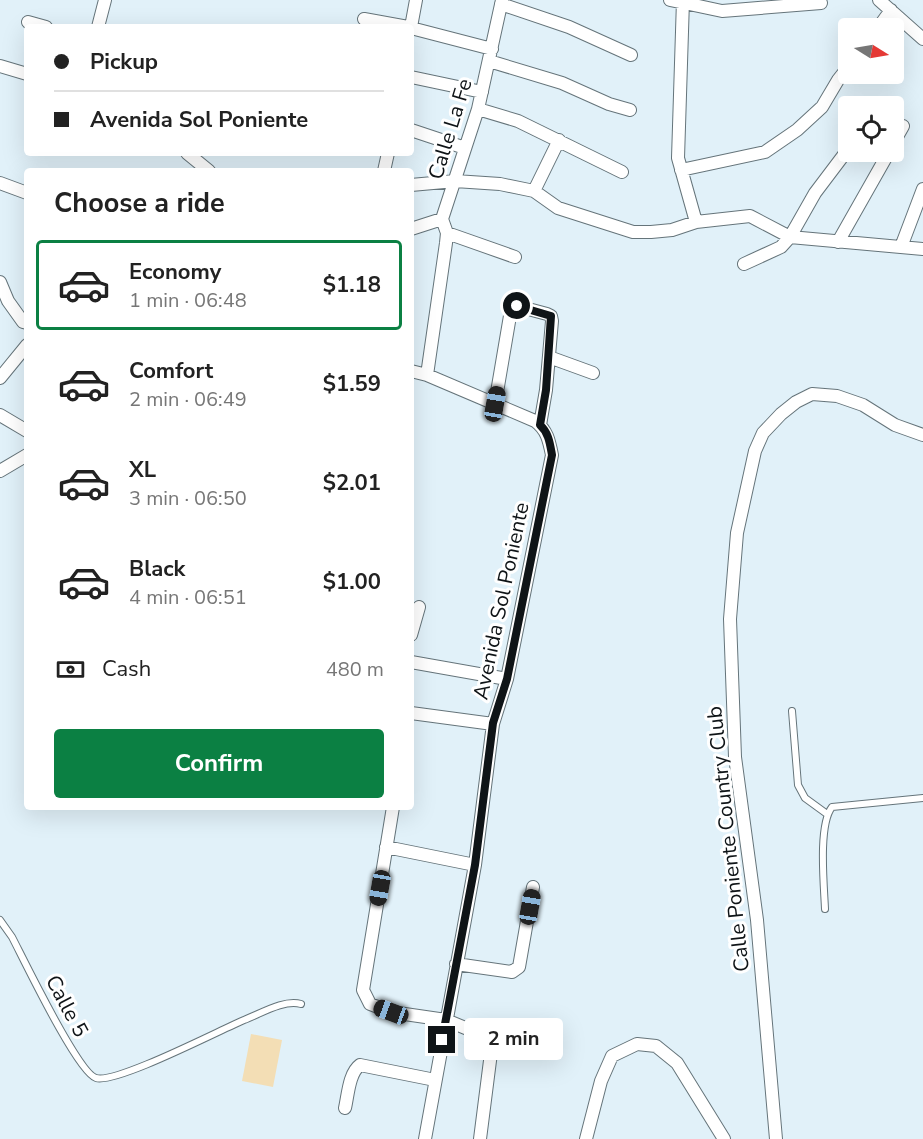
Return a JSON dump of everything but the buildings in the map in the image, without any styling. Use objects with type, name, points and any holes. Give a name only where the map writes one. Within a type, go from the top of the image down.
[{"type":"street","points":[[102,24],[105,0]]},
{"type":"street","points":[[411,24],[416,0]]},
{"type":"street","points":[[879,0],[923,39]]},
{"type":"street","points":[[696,222],[678,158],[679,1],[722,11],[821,3]]},
{"type":"street","points":[[502,2],[569,27],[631,55]]},
{"type":"street","name":"Calle La Fe","points":[[442,219],[478,109],[502,2]]},
{"type":"street","points":[[885,18],[891,10]]},
{"type":"street","points":[[364,19],[393,24]]},
{"type":"street","points":[[28,22],[35,24]]},
{"type":"street","points":[[414,28],[491,55],[609,104],[630,110]]},
{"type":"street","points":[[0,66],[24,73]]},
{"type":"street","points":[[414,78],[482,92]]},
{"type":"street","points":[[681,170],[765,152],[797,130],[822,106],[838,80]]},
{"type":"street","points":[[478,109],[518,121],[622,172]]},
{"type":"street","points":[[414,131],[465,148]]},
{"type":"street","points":[[534,191],[559,140]]},
{"type":"street","points":[[191,156],[206,168]]},
{"type":"street","points":[[744,264],[781,247],[790,237],[815,194],[839,162]]},
{"type":"street","points":[[838,242],[883,162]]},
{"type":"street","points":[[414,185],[455,181],[501,184],[534,191],[558,208],[633,232],[672,230],[696,222],[750,216],[790,237],[923,249]]},
{"type":"street","points":[[0,183],[24,192]]},
{"type":"street","points":[[901,246],[923,189]]},
{"type":"street","points":[[414,228],[442,219],[447,233],[427,375]]},
{"type":"street","points":[[447,233],[515,257]]},
{"type":"street","points":[[0,282],[8,301],[24,322]]},
{"type":"street","points":[[414,372],[427,375],[540,425],[546,390],[551,316],[517,306],[512,310],[495,404]]},
{"type":"street","points":[[0,378],[24,349]]},
{"type":"street","points":[[549,357],[593,373]]},
{"type":"street","name":"Calle Poniente Country Club","points":[[776,1139],[758,920],[735,757],[730,619],[737,533],[755,451],[763,433],[796,402],[812,394],[837,396],[864,405],[896,425],[923,435]]},
{"type":"street","points":[[0,415],[24,429]]},
{"type":"street","name":"Avenida Sol Poniente","points":[[425,1139],[475,865],[493,723],[507,679],[552,455],[549,440],[544,428],[540,425]]},
{"type":"street","points":[[0,471],[24,457]]},
{"type":"street","points":[[414,624],[419,607]]},
{"type":"street","points":[[414,663],[507,679]]},
{"type":"street","points":[[414,713],[493,723]]},
{"type":"street","points":[[392,810],[363,990],[370,1004],[391,1012],[446,1020],[487,1036],[492,1045],[480,1139]]},
{"type":"street","points":[[386,847],[475,865]]},
{"type":"street","points":[[456,964],[512,972],[519,967],[533,887]]},
{"type":"street","points":[[586,1139],[601,1081],[612,1056],[637,1044],[656,1046],[677,1063],[724,1139]]},
{"type":"street","points":[[345,1108],[353,1074],[360,1065],[435,1080]]},
{"type":"lane","points":[[792,711],[798,785],[805,798],[827,814]]},
{"type":"lane","points":[[825,909],[823,841],[827,814],[832,807],[923,798]]},
{"type":"lane","name":"Calle 5","points":[[0,920],[12,937],[75,1056],[90,1076],[104,1080],[124,1074],[215,1032],[263,1013],[294,1002],[301,1004]]},
{"type":"shaded area","points":[[251,1034],[282,1040],[273,1087],[242,1081]]},
{"type":"route","points":[[442,1040],[475,865],[493,723],[507,679],[552,455],[549,440],[544,428],[540,425],[546,390],[551,316],[517,306]]}]
